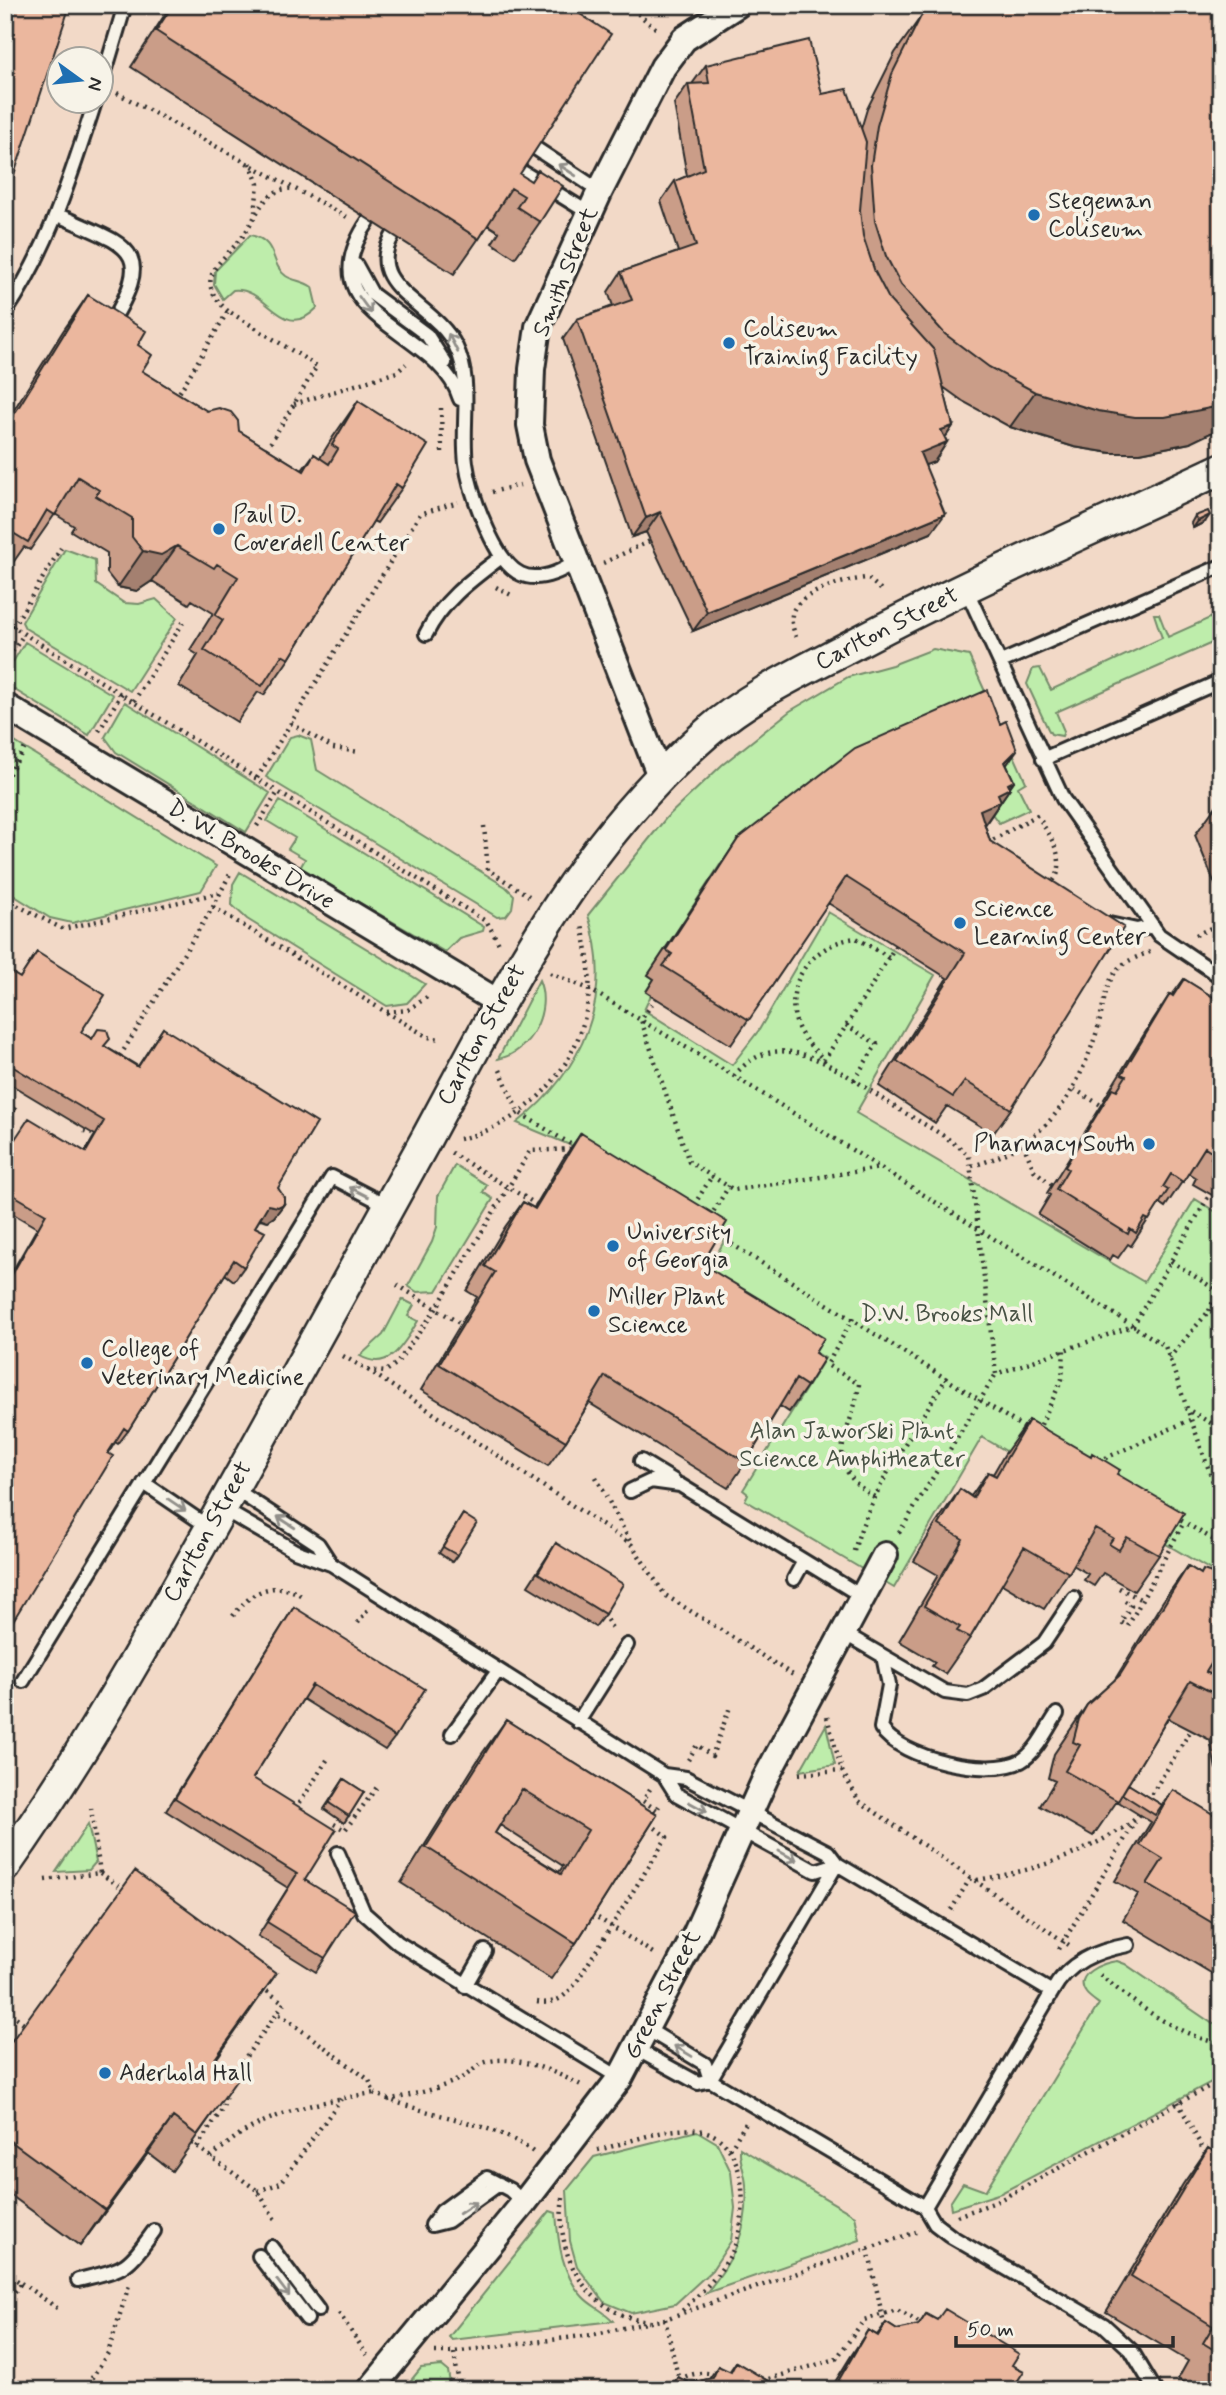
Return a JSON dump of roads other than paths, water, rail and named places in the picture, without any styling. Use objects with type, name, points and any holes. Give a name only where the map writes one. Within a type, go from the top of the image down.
[{"type":"street","name":"Smith Street","points":[[660,776],[537,460],[530,425],[532,369],[538,327],[594,202],[663,67],[684,39],[737,5]]},
{"type":"street","name":"Carlton Street","points":[[5,1866],[73,1763],[221,1508],[498,1002],[565,892],[610,833],[660,776],[712,728],[769,689],[966,589],[1221,468]]},
{"type":"street","name":"D. W. Brooks Drive","points":[[5,706],[498,1002]]},
{"type":"street","name":"Green Street","points":[[370,2390],[524,2203],[620,2078],[696,1933],[745,1820],[885,1555]]},
{"type":"lane","points":[[113,46],[125,5]]},
{"type":"lane","points":[[5,313],[41,254],[58,215],[90,116]]},
{"type":"lane","points":[[535,148],[594,202]]},
{"type":"lane","points":[[520,171],[594,202]]},
{"type":"lane","points":[[58,215],[120,243],[133,263],[131,290],[100,340]]},
{"type":"lane","points":[[364,221],[356,244],[357,267],[365,285],[382,303],[427,335],[444,361],[463,410]]},
{"type":"lane","points":[[393,235],[385,252],[386,272],[395,287],[429,312],[452,339],[462,371],[466,463],[471,490],[500,558],[517,572],[529,576],[554,572],[576,562]]},
{"type":"lane","points":[[426,634],[446,603],[500,558]]},
{"type":"lane","points":[[1002,662],[1221,566]]},
{"type":"lane","points":[[966,589],[1063,799],[1153,926],[1171,943],[1221,977]]},
{"type":"lane","points":[[1044,759],[1221,681]]},
{"type":"lane","points":[[1092,920],[1137,930],[1153,926]]},
{"type":"lane","points":[[23,1682],[332,1177],[388,1206]]},
{"type":"lane","points":[[641,1461],[863,1597]]},
{"type":"lane","points":[[630,1491],[651,1481],[664,1480],[680,1485]]},
{"type":"lane","points":[[144,1483],[318,1544],[331,1564]]},
{"type":"lane","points":[[221,1508],[295,1551],[331,1564],[664,1775],[687,1778],[816,1871],[837,1864]]},
{"type":"lane","points":[[794,1579],[804,1561]]},
{"type":"lane","points":[[842,1632],[948,1693],[975,1693],[1044,1643],[1073,1598]]},
{"type":"lane","points":[[578,1722],[626,1645]]},
{"type":"lane","points":[[883,1656],[889,1685],[881,1728],[891,1738],[941,1760],[976,1768],[1010,1766],[1031,1752],[1057,1713]]},
{"type":"lane","points":[[452,1734],[498,1671]]},
{"type":"lane","points":[[664,1775],[676,1794],[828,1852],[837,1864],[1052,1992]]},
{"type":"lane","points":[[338,1853],[364,1913],[398,1943],[620,2078]]},
{"type":"lane","points":[[642,2039],[698,2083],[710,2080],[837,1864]]},
{"type":"lane","points":[[925,2207],[1067,1971],[1084,1958],[1128,1945]]},
{"type":"lane","points":[[465,1986],[485,1951]]},
{"type":"lane","points":[[642,2039],[705,2064],[710,2080],[925,2207],[935,2224],[952,2237],[1104,2325],[1131,2350],[1155,2390]]},
{"type":"lane","points":[[493,2181],[524,2203]]},
{"type":"lane","points":[[78,2280],[121,2269],[131,2263],[154,2231]]},
{"type":"lane","points":[[271,2246],[318,2310]]},
{"type":"lane","points":[[259,2256],[307,2319]]},
{"type":"place","name":"Stegeman Coliseum","points":[[1034,215]]},
{"type":"place","name":"Coliseum Training Facility","points":[[729,343]]},
{"type":"place","name":"Paul D. Coverdell Center","points":[[219,529]]},
{"type":"place","name":"Science Learning Center","points":[[960,923]]},
{"type":"place","name":"Pharmacy South","points":[[1149,1144]]},
{"type":"place","name":"University of Georgia","points":[[613,1246]]},
{"type":"place","name":"Miller Plant Science","points":[[594,1311]]},
{"type":"place","name":"College of Veterinary Medicine","points":[[87,1363]]},
{"type":"place","name":"Aderhold Hall","points":[[105,2073]]},
{"type":"park label","name":"D.W. Brooks Mall","points":[[947,1314]]},
{"type":"park label","name":"Alan Jaworski Plant Science Amphitheater","points":[[852,1445]]}]
